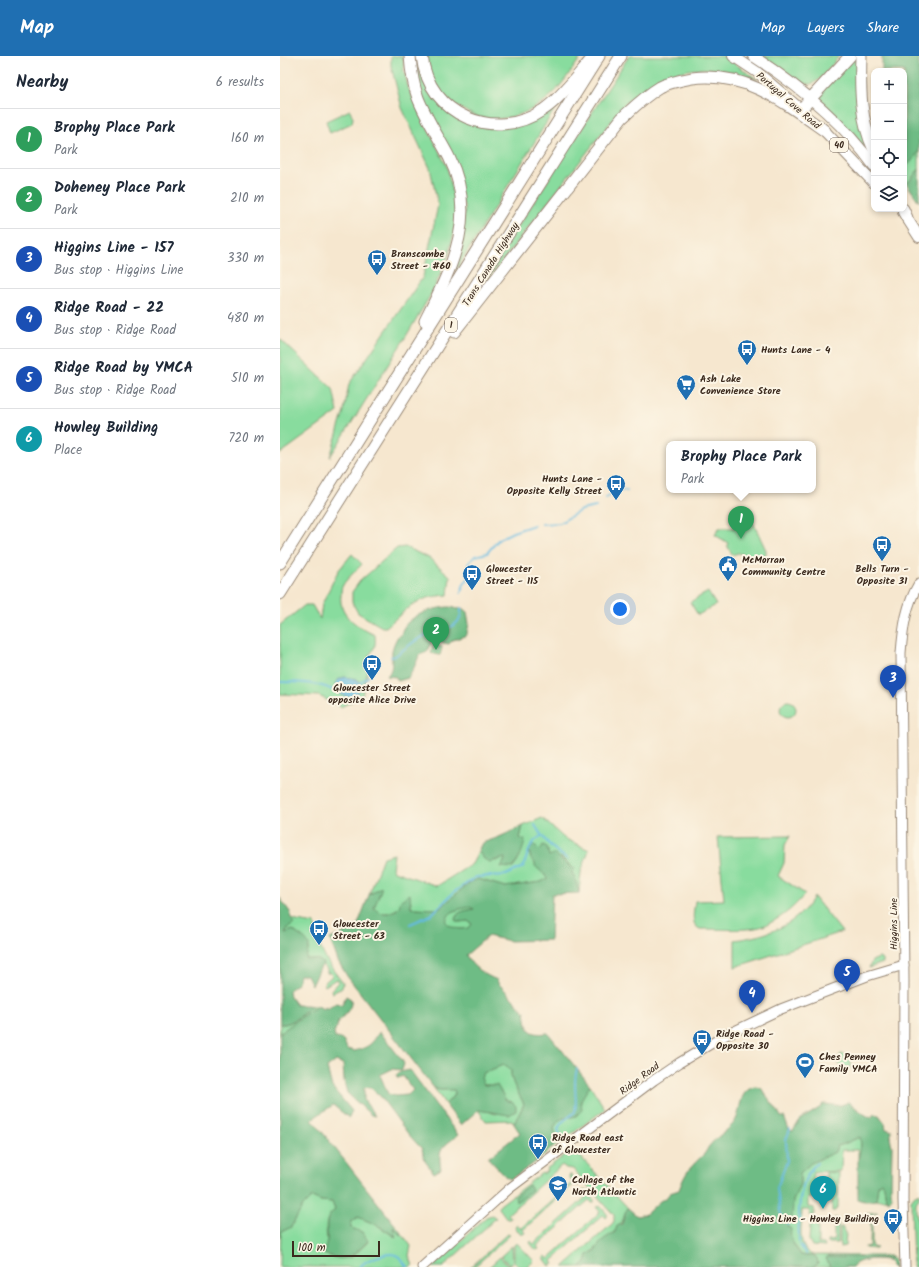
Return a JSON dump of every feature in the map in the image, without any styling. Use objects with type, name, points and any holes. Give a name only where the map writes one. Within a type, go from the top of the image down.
[{"type":"highway","points":[[396,378],[445,281],[457,251],[462,225],[462,202],[458,180],[450,159],[418,98],[412,74],[410,56]]},
{"type":"highway","points":[[422,56],[424,69],[432,86],[443,102],[457,113],[475,121],[493,124],[510,123],[529,117],[543,110],[553,102],[594,56]]},
{"type":"highway","name":"Trans Canada Highway","points":[[280,563],[599,56]]},
{"type":"highway","name":"Trans Canada Highway","points":[[280,594],[621,56]]},
{"type":"highway","points":[[802,109],[850,56]]},
{"type":"highway","points":[[861,56],[860,85],[862,114],[871,144]]},
{"type":"highway","points":[[412,387],[622,118],[642,99],[661,86],[678,80],[701,77],[740,81],[758,88],[784,102],[825,131]]},
{"type":"main road","name":"Portugal Cove Road","points":[[733,56],[757,72],[802,109],[871,180]]},
{"type":"main road","name":"Portugal Cove Road","points":[[753,56],[812,99],[854,141],[871,162]]},
{"type":"main road","points":[[903,212],[919,237]]},
{"type":"street","name":"Higgins Line","points":[[905,1267],[903,1200],[904,965],[901,652],[906,615],[912,596],[919,583]]},
{"type":"street","name":"Ridge Road","points":[[422,1267],[519,1181],[648,1084],[679,1063],[724,1036],[781,1009],[867,976],[904,965]]},
{"type":"green space","points":[[391,56],[403,56],[404,71],[409,90],[447,167],[455,205],[455,229],[449,253],[434,289],[330,457],[344,411],[349,384],[423,277],[438,205],[430,168],[402,108],[391,66]]},
{"type":"green space","points":[[411,56],[417,56],[418,68],[430,93],[445,109],[510,126],[561,99],[455,272],[461,250],[465,208],[419,90]]},
{"type":"green space","points":[[426,56],[582,56],[569,75],[549,98],[530,110],[516,116],[493,119],[472,114],[446,98],[434,82]]},
{"type":"green space","points":[[629,56],[724,56],[758,80],[721,70],[687,70],[655,82],[640,92],[624,105],[489,278],[477,289]]},
{"type":"green space","points":[[763,56],[839,56],[830,68],[815,83],[806,84],[793,78]]},
{"type":"green space","points":[[853,56],[859,56],[871,155],[818,101],[817,97]]},
{"type":"green space","points":[[882,56],[919,56],[919,151],[907,165],[907,68],[882,68]]},
{"type":"green space","points":[[350,110],[353,118],[352,123],[330,133],[326,121]]},
{"type":"green space","points":[[919,151],[919,169],[907,184],[907,165]]},
{"type":"green space","points":[[919,169],[919,202],[907,184]]},
{"type":"green space","points":[[280,339],[333,389],[338,412],[280,454]]},
{"type":"green space","points":[[740,513],[751,518],[766,550],[766,554],[756,558],[738,553],[732,555],[727,545],[728,543],[715,535],[719,528],[735,528],[735,519]]},
{"type":"green space","points":[[405,547],[429,558],[450,576],[448,595],[437,596],[420,601],[407,609],[386,627],[382,627],[358,613],[352,602],[352,592],[360,581],[397,548]]},
{"type":"green space","points":[[352,554],[362,564],[342,586],[341,602],[346,615],[356,625],[375,635],[375,644],[368,657],[371,656],[362,696],[341,707],[319,696],[280,694],[280,625],[305,605],[312,605],[320,619],[322,604],[338,571]]},
{"type":"green space","points":[[708,592],[716,605],[698,615],[690,602]]},
{"type":"green space","points":[[443,607],[458,609],[462,608],[467,612],[469,624],[467,635],[453,640],[449,644],[444,643],[434,639],[445,636],[451,627],[447,625],[442,626],[434,636],[431,637],[432,641],[427,652],[419,655],[408,678],[398,681],[396,677],[387,676],[391,671],[392,651],[394,644],[398,636],[401,635],[403,628],[421,614]]},
{"type":"green space","points":[[447,625],[451,627],[447,635],[434,639],[438,629]]},
{"type":"green space","points":[[433,645],[442,647],[440,655],[431,653]]},
{"type":"green space","points":[[785,701],[791,701],[796,706],[794,715],[791,717],[785,717],[780,712],[780,706]]},
{"type":"green space","points":[[542,818],[564,838],[589,850],[581,872],[579,893],[575,877],[572,873],[574,869],[562,858],[549,856],[547,847],[541,850],[529,851],[531,859],[547,877],[547,879],[541,882],[505,887],[478,879],[462,889],[439,909],[411,908],[411,901],[387,913],[378,912],[374,908],[381,887],[369,895],[383,857],[394,854],[392,869],[394,871],[437,886],[472,864],[478,851],[484,859],[496,861],[505,857],[504,862],[513,867],[523,826]]},
{"type":"green space","points":[[523,826],[520,838],[525,840],[520,855],[513,868],[501,867],[505,858],[489,862],[484,859],[478,851],[482,843]]},
{"type":"green space","points":[[790,836],[785,845],[784,863],[778,876],[805,894],[795,905],[779,918],[760,927],[731,930],[700,929],[697,927],[693,917],[695,901],[724,900],[718,837]]},
{"type":"green space","points":[[533,845],[540,850],[543,845],[547,847],[549,856],[555,854],[574,869],[572,873],[575,877],[579,893],[552,894],[550,940],[510,941],[488,936],[466,955],[472,964],[479,970],[497,980],[498,983],[525,1012],[527,1025],[530,1031],[539,1034],[548,1033],[590,1085],[581,1100],[582,1110],[576,1116],[561,1119],[554,1127],[556,1136],[554,1145],[551,1149],[534,1164],[510,1179],[505,1176],[488,1158],[520,1133],[514,1124],[524,1104],[513,1083],[511,1070],[507,1066],[503,1065],[483,1073],[481,1078],[484,1085],[497,1085],[506,1100],[512,1102],[516,1106],[516,1111],[509,1115],[478,1110],[461,1125],[445,1104],[451,1099],[455,1092],[454,1090],[440,1090],[434,1088],[347,976],[338,961],[330,939],[357,927],[369,895],[381,887],[374,908],[379,912],[390,913],[397,910],[401,900],[410,894],[411,908],[439,909],[469,883],[478,879],[505,887],[541,882],[547,879],[547,877],[535,866],[529,851]],"holes":[[[470,907],[474,909],[458,914],[455,920],[459,922],[468,921],[472,924],[469,928],[457,928],[446,922],[449,915],[455,911]]]},
{"type":"green space","points":[[814,897],[842,932],[735,967],[735,940],[759,935],[780,928],[798,916]]},
{"type":"green space","points":[[280,898],[290,912],[294,924],[288,928],[285,933],[293,930],[305,939],[309,946],[306,959],[319,960],[323,964],[312,985],[307,975],[300,975],[297,984],[289,990],[290,997],[296,1005],[312,1006],[293,1021],[284,1024],[280,1024]]},
{"type":"green space","points":[[470,907],[475,909],[458,914],[455,920],[459,922],[468,921],[472,924],[470,928],[457,928],[445,922],[446,918],[451,913],[458,909]]},
{"type":"green space","points":[[292,919],[315,924],[321,948],[328,962],[343,983],[342,988],[332,993],[331,990],[338,980],[336,979],[325,986],[324,983],[332,976],[331,973],[327,973],[327,969],[319,960],[306,959],[308,944],[304,939],[293,930],[285,933],[293,924]]},
{"type":"green space","points":[[879,958],[883,960],[883,963],[869,968],[872,961]]},
{"type":"green space","points":[[346,996],[351,999],[351,1006],[348,1012],[338,1021],[334,1032],[335,1038],[343,1041],[347,1049],[354,1051],[368,1046],[380,1032],[404,1064],[402,1070],[392,1069],[380,1075],[388,1094],[396,1096],[408,1095],[413,1090],[403,1076],[398,1078],[396,1075],[400,1072],[410,1070],[458,1135],[448,1142],[442,1149],[440,1157],[441,1169],[434,1173],[425,1161],[422,1149],[409,1135],[380,1096],[370,1087],[364,1088],[364,1100],[375,1116],[371,1115],[347,1093],[344,1081],[343,1064],[336,1061],[327,1068],[332,1087],[352,1111],[349,1118],[333,1105],[312,1119],[403,1235],[399,1234],[393,1227],[396,1237],[377,1225],[358,1217],[351,1221],[351,1228],[362,1232],[368,1241],[353,1255],[339,1258],[324,1254],[327,1241],[327,1220],[331,1213],[335,1210],[332,1202],[321,1201],[312,1197],[303,1206],[291,1227],[281,1232],[280,1237],[280,1033],[318,1006],[323,1009],[326,1007],[327,1009],[336,1003],[342,1005]]},
{"type":"green space","points":[[312,1006],[318,1006],[280,1033],[280,1024],[293,1021]]},
{"type":"green space","points":[[841,1054],[851,1056],[851,1068],[846,1068],[836,1061]]},
{"type":"green space","points":[[503,1065],[507,1066],[511,1070],[513,1083],[524,1104],[514,1124],[512,1120],[486,1121],[478,1110],[496,1114],[512,1102],[506,1100],[503,1095],[491,1085],[483,1085],[481,1078],[483,1073]]},
{"type":"green space","points":[[590,1085],[605,1109],[539,1158],[553,1146],[555,1138],[554,1127],[557,1123],[561,1119],[576,1116],[580,1108],[581,1100]]},
{"type":"green space","points":[[755,1087],[761,1088],[781,1117],[784,1117],[789,1130],[793,1131],[800,1120],[821,1107],[823,1104],[838,1105],[848,1102],[871,1118],[874,1114],[879,1115],[885,1123],[886,1129],[892,1131],[890,1138],[892,1146],[892,1197],[889,1201],[886,1199],[882,1182],[878,1185],[876,1200],[864,1201],[858,1199],[858,1161],[861,1145],[860,1137],[837,1146],[835,1152],[811,1163],[800,1173],[800,1184],[793,1201],[792,1221],[789,1221],[787,1226],[791,1229],[792,1240],[801,1255],[813,1255],[817,1258],[818,1264],[814,1267],[580,1267],[586,1262],[588,1255],[593,1252],[604,1239],[615,1232],[617,1226],[622,1224],[628,1208],[637,1216],[646,1214],[670,1193],[679,1190],[689,1169],[705,1153],[712,1142],[733,1124],[745,1093],[749,1089]]},
{"type":"green space","points":[[434,1088],[439,1090],[449,1089],[454,1090],[455,1092],[451,1099],[445,1104]]},
{"type":"green space","points":[[860,1137],[861,1145],[858,1161],[858,1150],[842,1150],[841,1171],[813,1172],[813,1198],[808,1198],[808,1207],[814,1208],[814,1216],[810,1215],[809,1210],[802,1210],[801,1236],[804,1247],[813,1255],[801,1255],[792,1241],[787,1227],[793,1201],[800,1184],[800,1173],[811,1163],[835,1152],[837,1146]]},
{"type":"green space","points":[[568,1153],[578,1154],[628,1208],[622,1221],[614,1232],[588,1255],[586,1262],[580,1267],[563,1267],[612,1224],[614,1221],[614,1215],[573,1169],[566,1168],[562,1165],[508,1214],[511,1218],[507,1219],[499,1208],[500,1205],[542,1173],[543,1174],[547,1171],[546,1169]]},
{"type":"green space","points":[[826,1172],[839,1173],[838,1207],[835,1211],[832,1211],[832,1184],[828,1184],[828,1181],[826,1181]]},
{"type":"green space","points":[[570,1175],[579,1184],[578,1186],[575,1183],[523,1230],[525,1233],[521,1235],[515,1227],[517,1225],[521,1228],[573,1182],[569,1176]]},
{"type":"green space","points":[[882,1182],[886,1199],[876,1200],[878,1185]]},
{"type":"green space","points":[[529,1185],[532,1190],[516,1202],[515,1196]]},
{"type":"green space","points":[[585,1190],[594,1202],[592,1203],[589,1200],[537,1246],[539,1249],[536,1250],[530,1243],[531,1241],[534,1244],[586,1197],[582,1192]]},
{"type":"green space","points":[[919,1193],[916,1203],[916,1211],[919,1226],[919,1267],[913,1267],[911,1200]]},
{"type":"green space","points":[[312,1197],[321,1201],[332,1202],[335,1210],[331,1213],[327,1220],[327,1240],[351,1258],[368,1242],[362,1232],[351,1228],[351,1221],[358,1217],[377,1225],[395,1237],[392,1226],[399,1234],[403,1235],[411,1246],[409,1256],[413,1265],[410,1267],[280,1267],[281,1232],[291,1227],[303,1206]]},
{"type":"green space","points":[[600,1206],[607,1214],[607,1217],[606,1218],[603,1215],[552,1261],[554,1264],[550,1266],[544,1258],[546,1256],[548,1259],[600,1212],[596,1207]]},
{"type":"green space","points":[[877,1212],[872,1214],[872,1247],[877,1248],[865,1248],[870,1246],[871,1214],[866,1213]]},
{"type":"green space","points":[[492,1215],[496,1218],[443,1267],[433,1267],[486,1217]]},
{"type":"green space","points":[[834,1218],[837,1218],[838,1221],[838,1243],[827,1243],[827,1241],[834,1240]]},
{"type":"green space","points":[[818,1222],[818,1244],[824,1244],[825,1247],[812,1246],[809,1240],[810,1226]]},
{"type":"green space","points":[[840,1227],[842,1227],[846,1232],[845,1246],[840,1247]]},
{"type":"green space","points":[[507,1234],[510,1235],[474,1267],[471,1267]]},
{"type":"green space","points":[[517,1243],[534,1261],[527,1267],[519,1267],[514,1262],[514,1245]]},
{"type":"green space","points":[[512,1246],[513,1262],[509,1265],[501,1256]]},
{"type":"green space","points":[[813,1255],[890,1256],[890,1258],[827,1257],[826,1258],[830,1267],[814,1267],[818,1264]]},
{"type":"green space","points":[[500,1257],[508,1266],[507,1267],[489,1267]]},
{"type":"green space","points":[[826,1258],[892,1258],[894,1259],[895,1267],[892,1267],[890,1261],[875,1259],[864,1260],[852,1267],[830,1267]]},
{"type":"water","points":[[344,677],[357,679],[362,686],[356,694],[348,697],[344,696],[337,690],[335,684],[338,680]]},
{"type":"waterway","points":[[606,498],[618,490],[627,491]]},
{"type":"waterway","points":[[542,524],[560,523],[581,510],[596,507]]},
{"type":"waterway","points":[[461,593],[463,586],[469,577],[468,564],[475,556],[487,553],[499,539],[513,532],[534,525]]},
{"type":"waterway","points":[[451,627],[456,624],[459,619],[461,608]]},
{"type":"waterway","points":[[391,657],[395,656],[415,641],[437,629]]},
{"type":"waterway","points":[[360,683],[369,676]]},
{"type":"waterway","points":[[280,682],[312,684],[326,687],[337,692]]},
{"type":"waterway","points":[[535,825],[549,844],[558,853],[568,859]]},
{"type":"waterway","points":[[410,924],[431,915],[454,892],[476,877],[506,875],[523,867],[531,846],[541,836]]},
{"type":"waterway","points":[[562,1140],[558,1129],[561,1123],[575,1112],[575,1080],[577,1069]]},
{"type":"waterway","points":[[788,1224],[782,1217],[780,1211],[777,1188],[787,1161],[786,1140],[790,1129]]},
{"type":"waterway","points":[[799,1242],[799,1210],[802,1189],[810,1170],[817,1163]]},
{"type":"waterway","points":[[800,1245],[806,1254]]},
{"type":"waterway","points":[[360,1267],[362,1264],[376,1257],[388,1254],[399,1257],[407,1267]]},
{"type":"place","name":"Branscombe Street - #60","points":[[377,276]]},
{"type":"place","name":"Hunts Lane - 4","points":[[747,366]]},
{"type":"place","name":"Ash Lake Convenience Store","points":[[686,401]]},
{"type":"place","name":"Hunts Lane - Opposite Kelly Street","points":[[616,501]]},
{"type":"place","name":"Brophy Place Park","points":[[741,539]]},
{"type":"place","name":"Bells Turn - Opposite 31","points":[[882,562]]},
{"type":"place","name":"McMorran Community Centre","points":[[728,582]]},
{"type":"place","name":"Gloucester Street - 115","points":[[472,591]]},
{"type":"place","name":"Doheney Place Park","points":[[436,650]]},
{"type":"place","name":"Gloucester Street opposite Alice Drive","points":[[372,681]]},
{"type":"place","name":"Higgins Line - 157","points":[[893,698]]},
{"type":"place","name":"Gloucester Street - 63","points":[[319,946]]},
{"type":"place","name":"Ridge Road by YMCA","points":[[847,992]]},
{"type":"place","name":"Ridge Road - 22","points":[[752,1013]]},
{"type":"place","name":"Ridge Road - Opposite 30","points":[[702,1056]]},
{"type":"place","name":"Ches Penney Family YMCA","points":[[805,1079]]},
{"type":"place","name":"Ridge Road east of Gloucester","points":[[538,1160]]},
{"type":"place","name":"Collage of the North Atlantic","points":[[558,1202]]},
{"type":"place","name":"Howley Building","points":[[823,1209]]},
{"type":"place","name":"Higgins Line - Howley Building","points":[[893,1235]]}]
